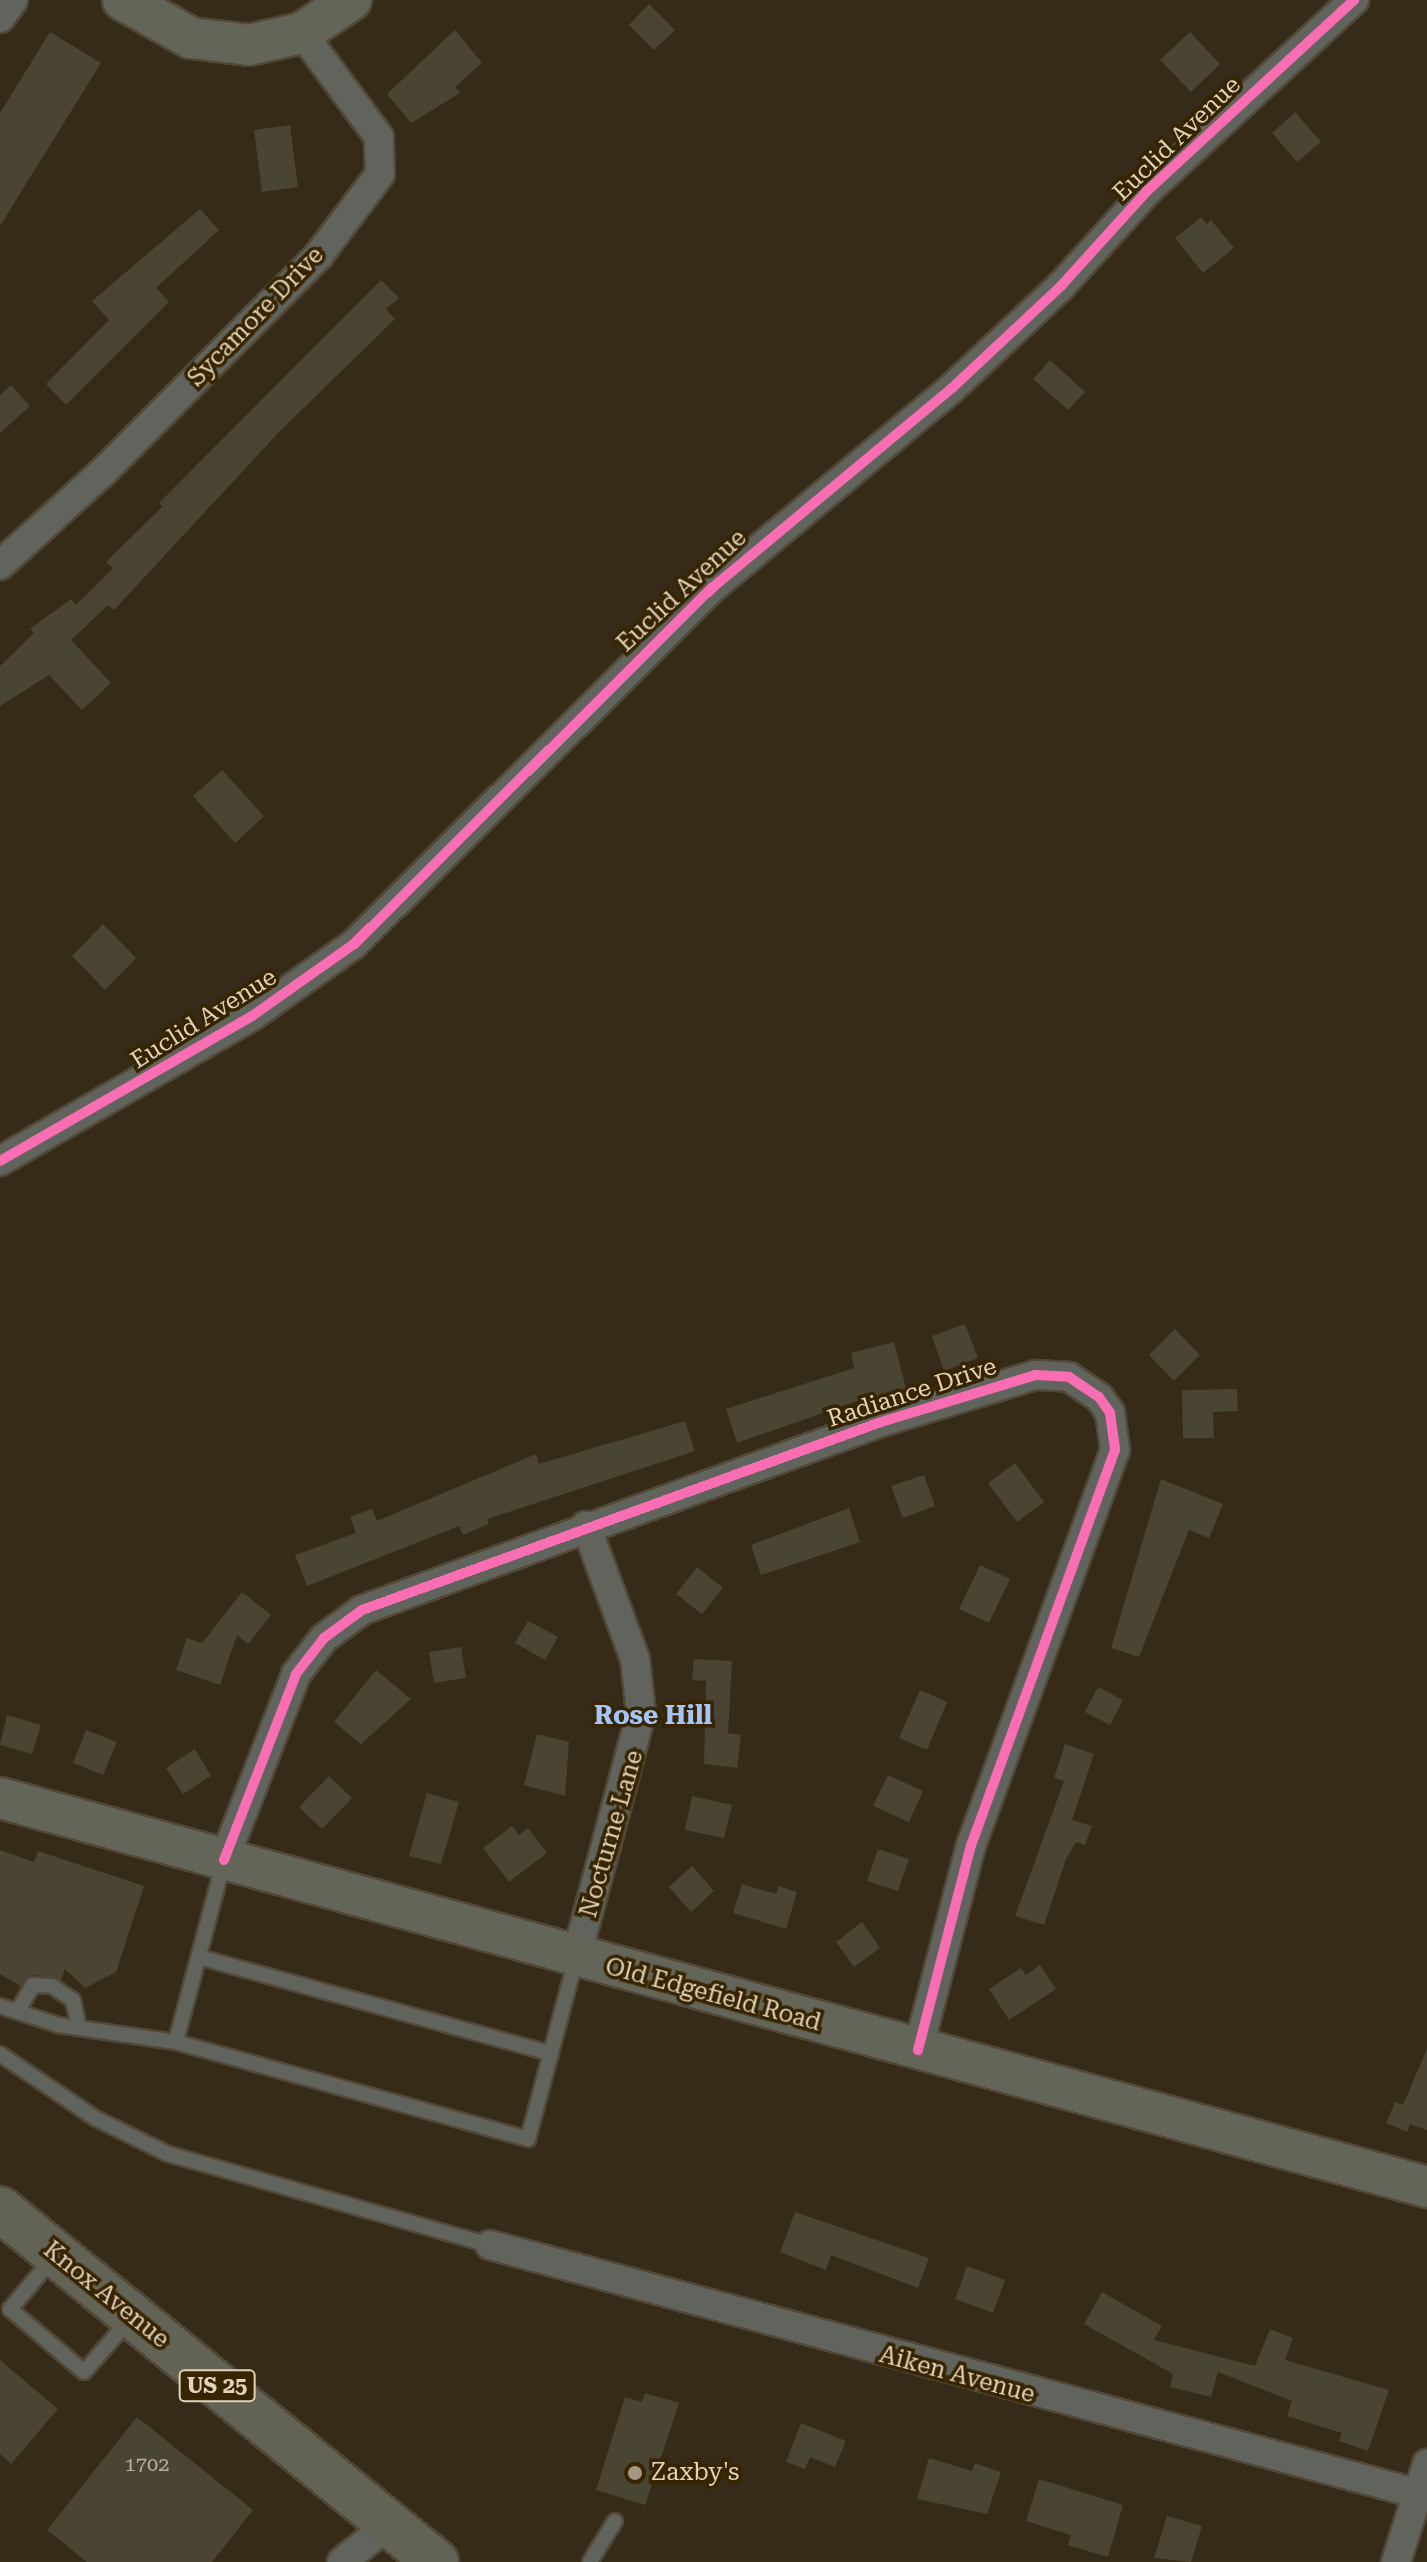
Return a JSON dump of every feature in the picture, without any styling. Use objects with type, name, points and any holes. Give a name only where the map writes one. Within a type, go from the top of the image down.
[{"type":"main road","name":"Knox Avenue","points":[[0,2209],[436,2562]]},
{"type":"street","points":[[0,18],[13,0]]},
{"type":"street","points":[[123,0],[191,38],[225,45],[273,42],[302,33],[351,0]]},
{"type":"street","name":"Euclid Avenue","points":[[0,1161],[252,1016],[354,944],[712,588],[951,389],[1061,286],[1147,191],[1354,0]]},
{"type":"street","name":"Sycamore Drive","points":[[0,565],[103,472],[319,255],[380,174],[379,137],[302,33]]},
{"type":"street","name":"Radiance Drive","points":[[224,1860],[296,1674],[324,1638],[362,1610],[586,1526],[1036,1375],[1085,1384],[1110,1413],[1115,1450],[971,1845],[918,2050]]},
{"type":"street","name":"Nocturne Lane","points":[[576,1958],[641,1713],[635,1659],[586,1526]]},
{"type":"street","name":"Old Edgefield Road","points":[[0,1798],[576,1958],[1427,2187]]},
{"type":"street","name":"Aiken Avenue","points":[[490,2245],[1421,2495]]},
{"type":"street","points":[[1396,2562],[1421,2495],[1427,2464]]},
{"type":"street","points":[[342,2562],[388,2525]]},
{"type":"lane","points":[[176,2042],[224,1860]]},
{"type":"lane","points":[[199,1957],[551,2053]]},
{"type":"lane","points":[[0,2006],[19,2009],[47,2022],[78,2023],[176,2042],[528,2139],[576,1958]]},
{"type":"lane","points":[[19,2009],[33,1985],[52,1986],[73,2000],[78,2023]]},
{"type":"lane","points":[[0,2054],[95,2118],[168,2154],[490,2245]]},
{"type":"lane","points":[[56,2255],[10,2309],[84,2372],[132,2317]]},
{"type":"lane","points":[[590,2562],[615,2521]]},
{"type":"building","points":[[649,4],[675,30],[654,50],[629,25]]},
{"type":"building","points":[[455,30],[482,63],[455,87],[460,93],[411,123],[387,94]]},
{"type":"building","points":[[50,32],[101,63],[0,226],[0,113]]},
{"type":"building","points":[[1190,32],[1220,64],[1191,92],[1160,60]]},
{"type":"building","points":[[1295,112],[1321,142],[1297,162],[1272,133]]},
{"type":"building","points":[[290,125],[298,187],[262,192],[254,130]]},
{"type":"building","points":[[200,209],[219,230],[156,288],[169,302],[66,405],[46,384],[109,320],[92,301]]},
{"type":"building","points":[[1201,217],[1207,224],[1211,220],[1234,248],[1203,273],[1175,238]]},
{"type":"building","points":[[381,280],[399,298],[386,309],[395,319],[280,431],[114,610],[108,605],[71,640],[111,683],[82,710],[49,675],[0,706],[0,666],[34,633],[30,629],[71,599],[76,605],[113,568],[106,562],[162,507],[159,503]]},
{"type":"building","points":[[1050,360],[1085,392],[1068,410],[1033,379]]},
{"type":"building","points":[[11,385],[30,406],[0,433],[0,395]]},
{"type":"building","points":[[222,770],[264,816],[235,843],[193,796]]},
{"type":"building","points":[[103,924],[136,958],[105,990],[72,956]]},
{"type":"building","points":[[965,1324],[978,1358],[944,1371],[932,1336]]},
{"type":"building","points":[[1175,1329],[1200,1355],[1174,1381],[1149,1355]]},
{"type":"building","points":[[894,1342],[907,1392],[864,1404],[863,1399],[737,1443],[726,1409],[854,1368],[851,1353]]},
{"type":"building","points":[[1237,1389],[1238,1411],[1213,1412],[1214,1438],[1183,1438],[1182,1390]]},
{"type":"building","points":[[685,1421],[695,1451],[487,1519],[489,1524],[463,1535],[459,1526],[307,1586],[295,1555],[356,1533],[350,1517],[372,1509],[377,1521],[536,1454],[539,1464]]},
{"type":"building","points":[[1015,1463],[1044,1502],[1017,1522],[988,1483]]},
{"type":"building","points":[[924,1475],[935,1506],[903,1518],[891,1486]]},
{"type":"building","points":[[1161,1479],[1223,1504],[1209,1538],[1189,1530],[1139,1657],[1111,1648]]},
{"type":"building","points":[[849,1508],[860,1542],[761,1575],[751,1545]]},
{"type":"building","points":[[980,1565],[1010,1579],[989,1623],[959,1609]]},
{"type":"building","points":[[697,1567],[723,1588],[702,1614],[676,1594]]},
{"type":"building","points":[[242,1592],[271,1615],[248,1644],[237,1635],[220,1685],[176,1670],[187,1638],[202,1643]]},
{"type":"building","points":[[528,1621],[558,1637],[545,1660],[515,1643]]},
{"type":"building","points":[[461,1647],[466,1678],[434,1683],[429,1652]]},
{"type":"building","points":[[694,1659],[732,1661],[728,1733],[741,1735],[737,1768],[704,1764],[706,1681],[692,1680]]},
{"type":"building","points":[[376,1670],[411,1699],[361,1744],[334,1722]]},
{"type":"building","points":[[1098,1687],[1123,1700],[1110,1725],[1085,1712]]},
{"type":"building","points":[[920,1690],[947,1702],[927,1750],[899,1738]]},
{"type":"building","points":[[7,1715],[41,1725],[32,1754],[0,1745]]},
{"type":"building","points":[[86,1730],[117,1742],[103,1775],[73,1763]]},
{"type":"building","points":[[537,1734],[569,1742],[565,1796],[524,1785]]},
{"type":"building","points":[[1065,1744],[1094,1754],[1072,1820],[1092,1826],[1085,1845],[1076,1842],[1066,1859],[1044,1925],[1015,1916],[1064,1781],[1054,1778]]},
{"type":"building","points":[[195,1749],[211,1776],[183,1794],[166,1768]]},
{"type":"building","points":[[888,1775],[923,1791],[909,1822],[873,1806]]},
{"type":"building","points":[[329,1776],[352,1798],[322,1829],[299,1807]]},
{"type":"building","points":[[427,1793],[459,1802],[441,1864],[409,1856]]},
{"type":"building","points":[[692,1796],[732,1805],[724,1838],[685,1830]]},
{"type":"building","points":[[512,1826],[519,1835],[528,1828],[547,1853],[509,1882],[483,1848]]},
{"type":"building","points":[[878,1849],[909,1859],[898,1891],[867,1881]]},
{"type":"building","points":[[0,1850],[34,1862],[38,1851],[144,1886],[116,1972],[85,1988],[65,1969],[61,1980],[33,1975],[21,1986],[0,1974]]},
{"type":"building","points":[[692,1866],[714,1891],[691,1912],[669,1887]]},
{"type":"building","points":[[742,1884],[776,1894],[779,1886],[797,1892],[786,1929],[733,1913]]},
{"type":"building","points":[[862,1922],[880,1948],[854,1967],[836,1942]]},
{"type":"building","points":[[1040,1965],[1056,1989],[1009,2020],[989,1989],[1021,1968],[1026,1975]]},
{"type":"building","points":[[1427,2049],[1427,2130],[1410,2124],[1407,2132],[1386,2123],[1395,2102],[1403,2105]]},
{"type":"building","points":[[795,2212],[929,2258],[918,2288],[831,2255],[826,2270],[780,2252]]},
{"type":"building","points":[[967,2266],[1005,2280],[993,2313],[955,2299]]},
{"type":"building","points":[[1102,2292],[1162,2326],[1154,2340],[1255,2366],[1270,2329],[1293,2338],[1285,2360],[1389,2390],[1368,2451],[1339,2441],[1342,2433],[1287,2416],[1292,2401],[1218,2372],[1211,2397],[1170,2387],[1173,2374],[1084,2324]]},
{"type":"building","points":[[0,2360],[58,2409],[11,2464],[0,2454]]},
{"type":"building","points":[[645,2393],[679,2403],[645,2505],[596,2490],[625,2397],[642,2402]]},
{"type":"building","points":[[137,2417],[253,2510],[212,2562],[87,2562],[47,2530]]},
{"type":"building","points":[[801,2423],[846,2441],[835,2467],[810,2457],[805,2469],[786,2462]]},
{"type":"building","points":[[929,2458],[972,2471],[975,2463],[1001,2472],[987,2514],[917,2499]]},
{"type":"building","points":[[1039,2479],[1123,2505],[1108,2557],[1068,2545],[1071,2535],[1026,2521]]},
{"type":"building","points":[[1167,2516],[1202,2526],[1191,2562],[1154,2558]]},
{"type":"cycle path","points":[[0,1161],[252,1016],[354,944],[712,588],[951,389],[1061,286],[1147,191],[1354,0]]},
{"type":"cycle path","points":[[224,1860],[296,1674],[324,1638],[362,1610],[881,1422],[1036,1375],[1069,1377],[1099,1397],[1110,1413],[1115,1450],[971,1845],[918,2050]]},
{"type":"place","name":"Zaxby's","points":[[635,2473]]},
{"type":"district","name":"Rose Hill","points":[[653,1716]]}]
